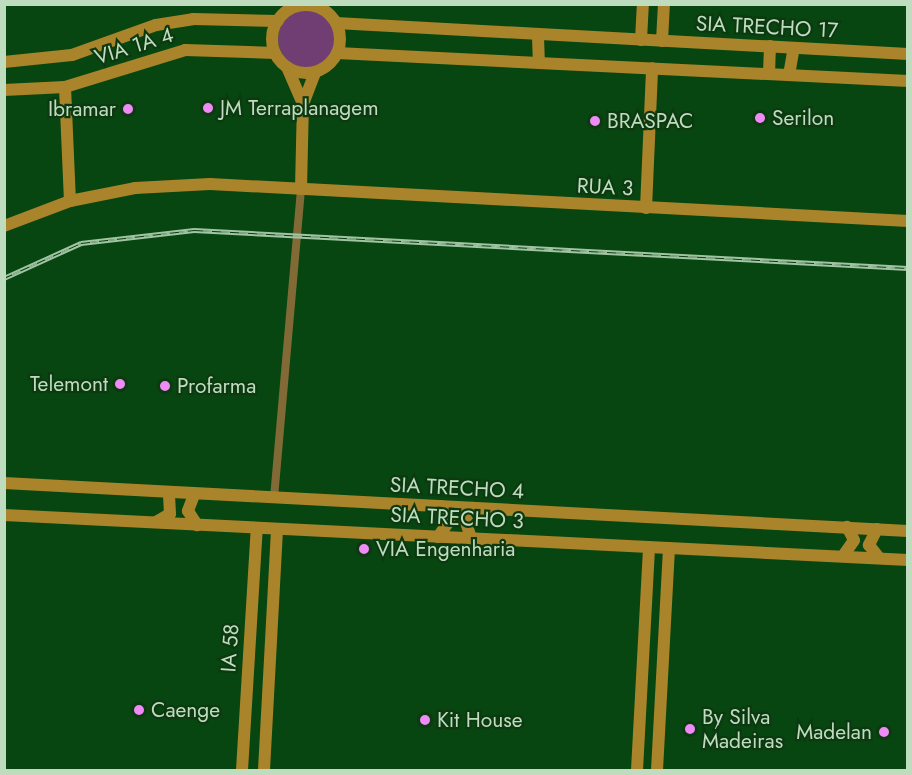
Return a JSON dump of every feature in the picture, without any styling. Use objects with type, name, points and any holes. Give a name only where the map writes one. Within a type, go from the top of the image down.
[{"type":"main road","points":[[662,41],[664,4]]},
{"type":"main road","points":[[303,104],[287,67],[275,53],[278,21],[296,6],[322,7],[336,23],[337,53]]},
{"type":"main road","points":[[643,8],[652,26],[664,18]]},
{"type":"main road","points":[[641,40],[643,8]]},
{"type":"main road","name":"VIA 1A 4","points":[[4,62],[51,60],[156,25],[193,19],[278,21]]},
{"type":"main road","name":"SIA TRECHO 17","points":[[336,23],[538,37],[908,54]]},
{"type":"main road","points":[[538,37],[539,62]]},
{"type":"main road","points":[[769,74],[770,46]]},
{"type":"main road","points":[[789,75],[794,48]]},
{"type":"main road","name":"VIA 1A 4","points":[[4,90],[65,87],[175,52],[275,53]]},
{"type":"main road","points":[[301,189],[303,104],[315,72],[337,53],[908,81]]},
{"type":"main road","points":[[287,67],[315,72]]},
{"type":"main road","points":[[646,208],[652,68]]},
{"type":"main road","points":[[65,87],[70,201]]},
{"type":"main road","name":"RUA 3","points":[[4,226],[70,201],[179,185],[301,189],[908,221]]},
{"type":"main road","name":"SIA TRECHO 4","points":[[4,483],[194,495],[908,531]]},
{"type":"main road","points":[[156,522],[172,509],[169,493]]},
{"type":"main road","points":[[194,495],[188,510],[197,525]]},
{"type":"main road","points":[[438,537],[449,521],[441,506]]},
{"type":"main road","points":[[471,538],[465,520],[472,508]]},
{"type":"main road","name":"SIA TRECHO 3","points":[[4,515],[908,560]]},
{"type":"main road","points":[[843,556],[854,540],[848,527]]},
{"type":"main road","name":"IA 58","points":[[242,771],[257,528]]},
{"type":"main road","name":"IA 58","points":[[264,771],[277,529]]},
{"type":"main road","points":[[877,529],[869,545],[879,558]]},
{"type":"main road","points":[[638,771],[649,547]]},
{"type":"main road","points":[[657,771],[669,548]]},
{"type":"main road","points":[[645,624],[664,626]]},
{"type":"main road","points":[[248,670],[269,670]]},
{"type":"street","points":[[274,498],[301,189]]},
{"type":"shaded area","points":[[301,10],[313,10],[328,18],[336,33],[336,45],[328,60],[313,68],[301,68],[286,60],[278,45],[278,33],[286,18]]},
{"type":"railway","points":[[4,278],[81,243],[194,230],[908,268]]},
{"type":"place","name":"JM Terraplanagem","points":[[208,108]]},
{"type":"place","name":"Ibramar","points":[[128,109]]},
{"type":"place","name":"Serilon","points":[[760,118]]},
{"type":"place","name":"BRASPAC","points":[[595,121]]},
{"type":"place","name":"Telemont","points":[[120,384]]},
{"type":"place","name":"Profarma","points":[[165,386]]},
{"type":"place","name":"VIA Engenharia","points":[[364,549]]},
{"type":"place","name":"Caenge","points":[[139,710]]},
{"type":"place","name":"Kit House","points":[[425,720]]},
{"type":"place","name":"By Silva Madeiras","points":[[690,729]]},
{"type":"place","name":"Madelan","points":[[884,732]]}]
